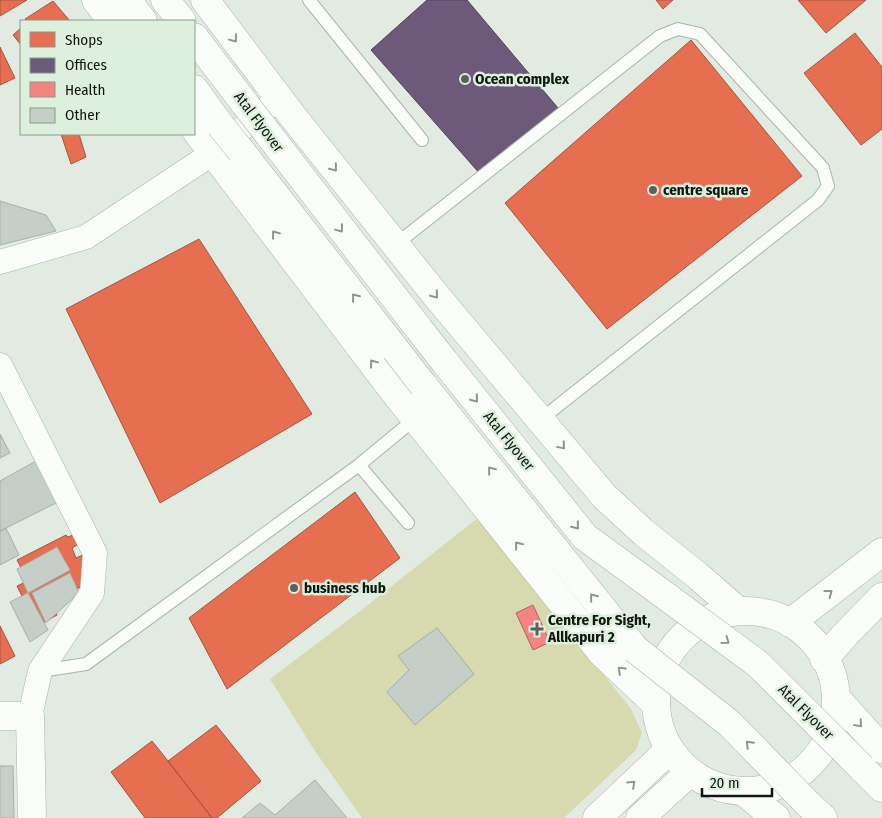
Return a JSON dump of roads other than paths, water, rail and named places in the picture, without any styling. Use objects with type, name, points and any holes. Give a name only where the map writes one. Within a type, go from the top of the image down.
[{"type":"main road","points":[[96,0],[111,20]]},
{"type":"main road","points":[[127,0],[142,20]]},
{"type":"main road","points":[[165,0],[181,20]]},
{"type":"main road","points":[[205,0],[279,98],[452,316],[604,496],[643,532],[737,610]]},
{"type":"main road","name":"Atal Flyover","points":[[195,38],[378,279],[585,537],[758,664],[882,788]]},
{"type":"main road","points":[[195,91],[435,401],[635,649],[730,724],[824,818]]},
{"type":"main road","points":[[195,129],[392,389],[602,653],[656,704]]},
{"type":"main road","points":[[392,389],[452,316]]},
{"type":"main road","points":[[790,623],[882,552]]},
{"type":"main road","points":[[824,659],[882,597]]},
{"type":"main road","points":[[737,610],[768,613],[794,624],[816,644],[830,670],[836,698],[832,727],[819,754],[799,775],[773,788],[744,792],[715,786],[690,772],[669,750],[657,721],[656,704],[656,691],[664,661],[682,636],[707,618],[737,610]]},
{"type":"main road","points":[[836,698],[882,749]]},
{"type":"main road","points":[[0,716],[30,716],[32,818]]},
{"type":"main road","points":[[597,818],[669,750]]},
{"type":"main road","points":[[640,818],[690,772]]},
{"type":"main road","points":[[744,792],[776,818]]},
{"type":"street","points":[[0,262],[86,237],[213,153],[279,98]]},
{"type":"street","points":[[0,365],[95,553],[92,593],[40,670],[30,716]]},
{"type":"lane","points":[[309,0],[422,140]]},
{"type":"lane","points":[[395,244],[660,36],[678,29],[700,34],[823,168],[828,186],[818,200],[540,420]]},
{"type":"lane","points":[[40,670],[86,664],[359,465],[416,418]]},
{"type":"lane","points":[[359,465],[408,523]]},
{"type":"place","name":"Ocean complex","points":[[465,79]]},
{"type":"place","name":"centre square","points":[[653,190]]},
{"type":"place","name":"business hub","points":[[294,588]]},
{"type":"place","name":"Centre For Sight, Allkapuri 2","points":[[537,629]]}]
